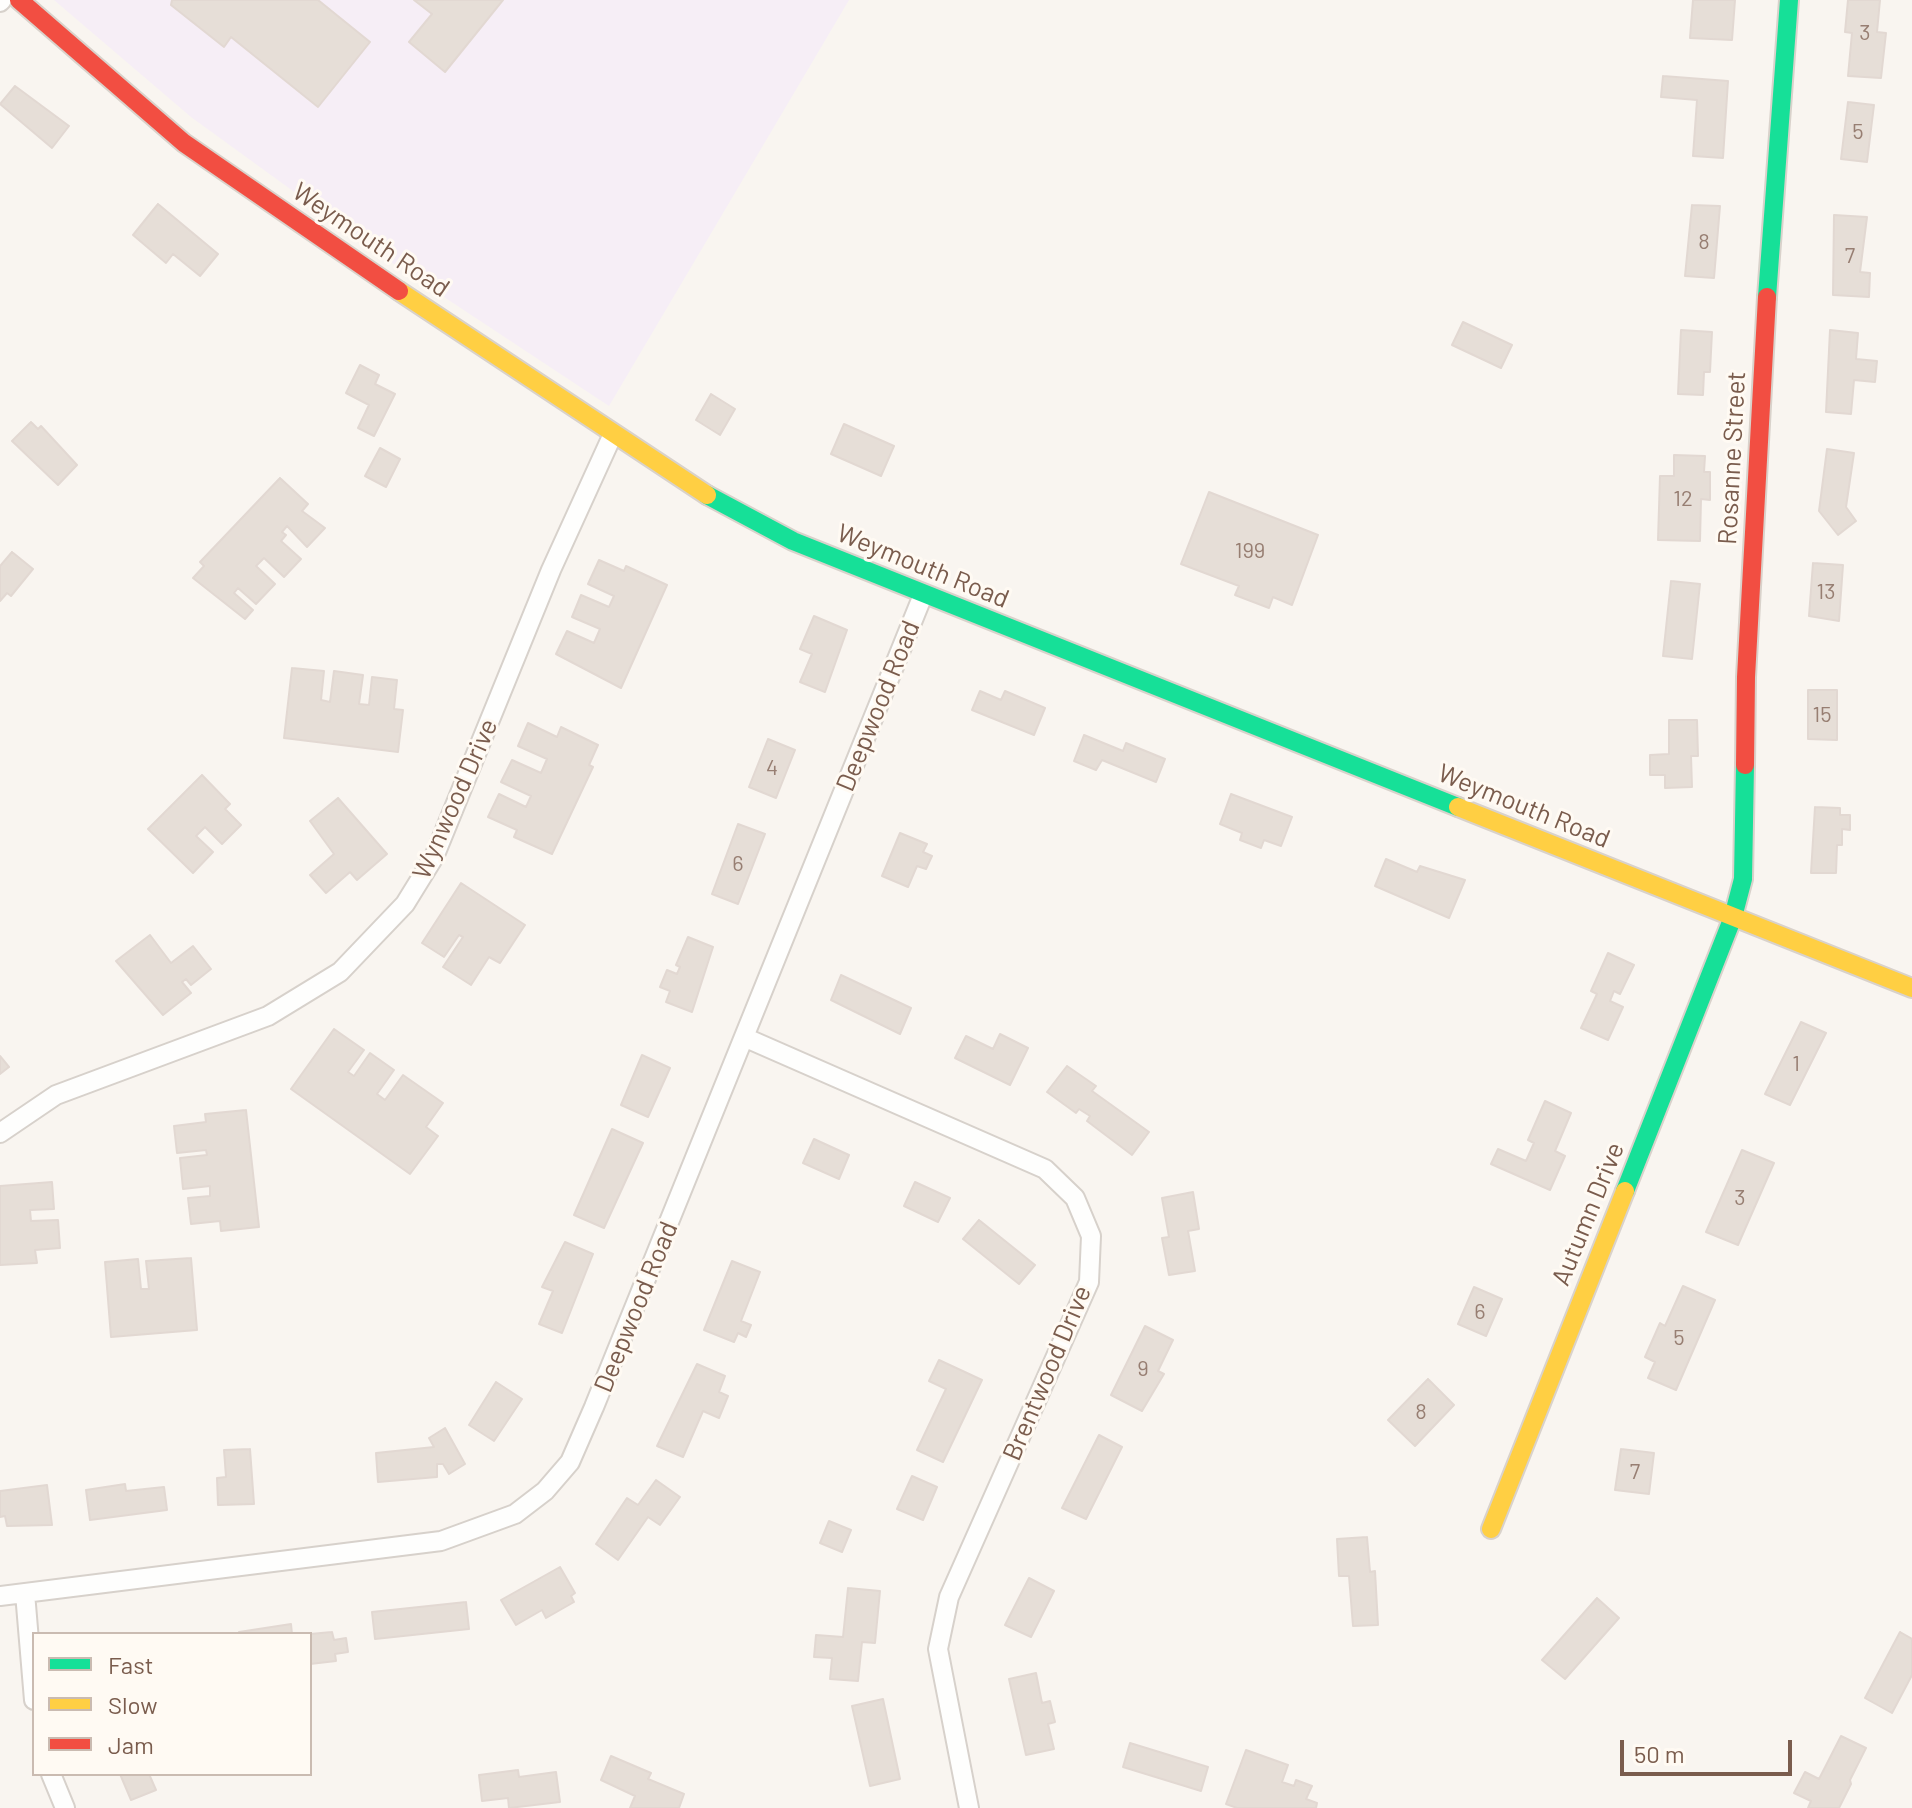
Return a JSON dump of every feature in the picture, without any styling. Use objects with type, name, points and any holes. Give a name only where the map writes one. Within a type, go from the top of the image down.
[{"type":"street","name":"Weymouth Road","points":[[19,0],[184,143],[613,434],[722,504],[781,535],[923,595],[1912,988]]},
{"type":"street","name":"Rosanne Street","points":[[1733,917],[1743,879],[1746,662],[1772,207],[1789,0]]},
{"type":"street","name":"Wynwood Drive","points":[[0,1133],[56,1095],[268,1016],[340,972],[405,904],[434,857],[551,570],[613,434]]},
{"type":"street","name":"Deepwood Road","points":[[0,1596],[441,1541],[515,1514],[545,1491],[570,1462],[746,1038],[923,595]]},
{"type":"street","name":"Autumn Drive","points":[[1491,1529],[1733,917]]},
{"type":"street","name":"Brentwood Drive","points":[[746,1038],[1045,1169],[1075,1198],[1091,1236],[1089,1282],[949,1597],[938,1649],[969,1808]]},
{"type":"street","points":[[25,1593],[32,1676]]},
{"type":"street","points":[[52,1776],[65,1808]]},
{"type":"shaded area","points":[[54,0],[849,0],[609,406],[388,260],[191,117]]},
{"type":"building","points":[[172,0],[318,0],[370,42],[318,107],[231,37],[224,47],[171,5]]},
{"type":"building","points":[[414,0],[503,0],[445,72],[409,42],[432,14]]},
{"type":"building","points":[[1693,0],[1735,0],[1732,40],[1690,38]]},
{"type":"building","points":[[1848,0],[1880,0],[1877,32],[1886,33],[1881,78],[1848,76],[1852,33],[1845,32]]},
{"type":"building","points":[[1663,76],[1728,81],[1723,158],[1693,156],[1697,100],[1661,97]]},
{"type":"building","points":[[15,86],[69,126],[52,148],[0,104]]},
{"type":"building","points":[[1848,102],[1874,105],[1867,162],[1841,159]]},
{"type":"building","points":[[158,204],[218,254],[200,276],[173,254],[166,263],[133,235]]},
{"type":"building","points":[[1692,205],[1720,206],[1714,278],[1685,276]]},
{"type":"building","points":[[1834,215],[1867,217],[1860,272],[1870,273],[1869,297],[1833,295]]},
{"type":"building","points":[[1463,322],[1512,345],[1501,368],[1452,345]]},
{"type":"building","points":[[1681,330],[1712,332],[1710,372],[1704,372],[1703,395],[1678,394]]},
{"type":"building","points":[[1830,330],[1858,333],[1856,359],[1877,361],[1875,382],[1854,380],[1851,414],[1826,412]]},
{"type":"building","points":[[360,365],[379,375],[375,384],[395,394],[374,436],[358,428],[369,405],[346,393]]},
{"type":"building","points":[[711,394],[735,409],[720,435],[696,420]]},
{"type":"building","points":[[31,422],[38,429],[41,426],[77,465],[58,485],[12,441]]},
{"type":"building","points":[[844,424],[894,446],[881,476],[831,454]]},
{"type":"building","points":[[380,448],[400,459],[386,487],[365,476]]},
{"type":"building","points":[[1827,449],[1854,453],[1846,507],[1856,521],[1838,535],[1819,511]]},
{"type":"building","points":[[1674,455],[1705,456],[1704,472],[1710,472],[1710,500],[1701,499],[1700,541],[1658,540],[1660,476],[1674,476]]},
{"type":"building","points":[[280,478],[308,504],[302,511],[325,528],[307,547],[287,526],[282,532],[286,535],[281,541],[301,559],[284,577],[264,558],[256,566],[275,584],[256,604],[238,588],[234,593],[253,610],[245,619],[193,578],[204,566],[200,562]]},
{"type":"building","points":[[1209,492],[1318,535],[1292,605],[1273,597],[1269,608],[1235,595],[1239,586],[1181,564]]},
{"type":"building","points":[[12,552],[33,569],[11,596],[7,593],[0,601],[0,566]]},
{"type":"building","points":[[599,560],[624,571],[626,566],[667,585],[621,688],[556,654],[567,631],[594,643],[600,629],[572,617],[581,595],[609,607],[614,596],[588,584]]},
{"type":"building","points":[[1813,563],[1843,565],[1839,621],[1809,616]]},
{"type":"building","points":[[1671,581],[1700,584],[1692,659],[1663,656]]},
{"type":"building","points":[[814,616],[847,630],[825,692],[800,682],[812,654],[800,649]]},
{"type":"building","points":[[292,668],[324,671],[321,700],[330,702],[334,671],[363,675],[359,704],[369,705],[372,677],[397,680],[394,709],[403,710],[398,752],[284,738]]},
{"type":"building","points":[[1808,690],[1837,690],[1837,740],[1808,739]]},
{"type":"building","points":[[980,691],[1001,700],[1005,691],[1045,708],[1034,735],[972,710]]},
{"type":"building","points":[[1669,720],[1697,720],[1698,756],[1691,756],[1692,787],[1665,788],[1665,775],[1650,775],[1650,755],[1669,754]]},
{"type":"building","points":[[528,723],[557,737],[561,727],[598,745],[589,765],[593,767],[552,854],[514,837],[517,830],[488,817],[499,794],[526,807],[531,796],[501,782],[512,760],[541,773],[547,759],[518,746]]},
{"type":"building","points":[[1084,735],[1123,751],[1126,743],[1165,759],[1156,782],[1102,760],[1096,770],[1074,761]]},
{"type":"building","points":[[768,739],[795,750],[776,798],[749,787]]},
{"type":"building","points":[[202,775],[230,804],[225,809],[241,825],[222,844],[205,827],[196,836],[213,852],[193,873],[148,829]]},
{"type":"building","points":[[1231,794],[1292,817],[1281,846],[1264,840],[1261,848],[1240,840],[1242,833],[1220,824]]},
{"type":"building","points":[[338,798],[387,854],[357,880],[350,872],[326,893],[310,875],[334,854],[310,821]]},
{"type":"building","points":[[1815,807],[1840,808],[1840,815],[1850,815],[1850,830],[1842,829],[1842,845],[1837,845],[1836,873],[1811,873]]},
{"type":"building","points":[[738,824],[765,834],[738,904],[712,894]]},
{"type":"building","points":[[900,833],[927,844],[923,852],[932,856],[926,869],[917,866],[908,887],[882,876]]},
{"type":"building","points":[[1386,859],[1417,872],[1420,866],[1465,880],[1449,918],[1375,886]]},
{"type":"building","points":[[461,883],[525,925],[500,963],[489,957],[471,985],[443,967],[463,937],[459,935],[444,957],[422,943]]},
{"type":"building","points":[[150,935],[171,963],[193,946],[211,969],[191,985],[186,979],[182,982],[191,993],[163,1015],[116,961]]},
{"type":"building","points":[[688,937],[713,947],[692,1012],[666,1002],[670,991],[660,987],[667,970],[677,974],[680,967],[676,965]]},
{"type":"building","points":[[1608,953],[1634,965],[1620,994],[1614,991],[1610,1001],[1623,1007],[1608,1040],[1581,1028],[1597,994],[1591,991]]},
{"type":"building","points":[[841,975],[911,1008],[900,1034],[831,1000]]},
{"type":"building","points":[[1801,1022],[1826,1033],[1790,1105],[1765,1094]]},
{"type":"building","points":[[334,1029],[364,1050],[348,1072],[354,1076],[370,1053],[394,1070],[377,1094],[385,1100],[403,1075],[443,1103],[426,1127],[438,1136],[410,1174],[291,1089]]},
{"type":"building","points":[[1000,1034],[1028,1048],[1010,1085],[955,1058],[966,1036],[993,1049]]},
{"type":"building","points":[[642,1055],[670,1068],[648,1117],[621,1105]]},
{"type":"building","points":[[0,1056],[9,1067],[0,1074]]},
{"type":"building","points":[[1067,1066],[1096,1086],[1092,1091],[1149,1132],[1132,1155],[1087,1121],[1090,1116],[1079,1109],[1076,1113],[1047,1092]]},
{"type":"building","points":[[1545,1101],[1571,1113],[1555,1151],[1565,1156],[1550,1190],[1491,1164],[1498,1149],[1526,1161],[1534,1143],[1528,1140]]},
{"type":"building","points":[[246,1110],[259,1227],[221,1231],[220,1221],[191,1224],[188,1198],[210,1196],[210,1186],[183,1189],[180,1158],[207,1155],[206,1150],[177,1153],[174,1126],[206,1122],[205,1114]]},
{"type":"building","points":[[612,1129],[643,1143],[604,1228],[574,1215]]},
{"type":"building","points":[[814,1139],[849,1155],[839,1179],[803,1163]]},
{"type":"building","points":[[1742,1150],[1774,1163],[1738,1245],[1706,1232]]},
{"type":"building","points":[[52,1182],[54,1209],[30,1210],[31,1221],[58,1220],[60,1248],[35,1250],[37,1263],[0,1265],[0,1186]]},
{"type":"building","points":[[915,1182],[950,1198],[938,1222],[904,1206]]},
{"type":"building","points":[[1193,1192],[1199,1229],[1188,1231],[1195,1271],[1169,1275],[1162,1238],[1169,1237],[1162,1198]]},
{"type":"building","points":[[979,1220],[1035,1265],[1019,1284],[963,1239]]},
{"type":"building","points":[[565,1242],[593,1254],[562,1333],[539,1324],[553,1291],[542,1287]]},
{"type":"building","points":[[191,1258],[197,1330],[111,1337],[105,1262],[138,1259],[141,1289],[149,1289],[146,1261]]},
{"type":"building","points":[[732,1261],[760,1272],[741,1321],[751,1325],[746,1337],[738,1333],[734,1342],[704,1330]]},
{"type":"building","points":[[1683,1286],[1715,1300],[1676,1390],[1648,1378],[1655,1362],[1645,1357],[1660,1323],[1665,1326]]},
{"type":"building","points":[[1474,1287],[1502,1299],[1486,1336],[1458,1324]]},
{"type":"building","points":[[1145,1326],[1173,1340],[1158,1371],[1164,1374],[1142,1411],[1111,1395]]},
{"type":"building","points":[[939,1360],[982,1380],[943,1462],[917,1450],[946,1389],[929,1381]]},
{"type":"building","points":[[697,1364],[725,1376],[719,1392],[728,1396],[719,1418],[703,1411],[683,1457],[657,1446]]},
{"type":"building","points":[[1428,1379],[1454,1405],[1415,1446],[1388,1420]]},
{"type":"building","points":[[496,1382],[522,1399],[494,1441],[469,1425]]},
{"type":"building","points":[[445,1428],[465,1464],[449,1474],[443,1464],[437,1464],[437,1477],[378,1482],[376,1453],[434,1447],[429,1438]]},
{"type":"building","points":[[1099,1435],[1122,1447],[1086,1519],[1062,1508]]},
{"type":"building","points":[[250,1449],[254,1504],[218,1505],[217,1478],[226,1477],[224,1450]]},
{"type":"building","points":[[1621,1449],[1654,1453],[1649,1494],[1615,1490]]},
{"type":"building","points":[[912,1476],[937,1487],[923,1520],[897,1509]]},
{"type":"building","points":[[656,1480],[680,1497],[660,1525],[648,1517],[618,1560],[596,1544],[627,1498],[638,1505]]},
{"type":"building","points":[[125,1484],[126,1491],[164,1487],[167,1510],[90,1520],[86,1490]]},
{"type":"building","points":[[47,1485],[52,1525],[7,1526],[5,1516],[0,1517],[0,1491]]},
{"type":"building","points":[[829,1521],[851,1530],[842,1552],[820,1543]]},
{"type":"building","points":[[1367,1537],[1370,1572],[1375,1571],[1378,1625],[1353,1626],[1349,1576],[1339,1576],[1337,1539]]},
{"type":"building","points":[[560,1567],[575,1593],[571,1596],[574,1602],[546,1618],[542,1610],[516,1625],[501,1600]]},
{"type":"building","points":[[1029,1578],[1054,1591],[1031,1637],[1005,1625]]},
{"type":"building","points":[[848,1588],[880,1591],[875,1643],[862,1642],[858,1681],[830,1679],[832,1658],[814,1657],[816,1635],[843,1637]]},
{"type":"building","points":[[1597,1598],[1619,1618],[1565,1679],[1542,1660]]},
{"type":"building","points":[[466,1602],[469,1629],[375,1639],[372,1612]]},
{"type":"building","points":[[291,1624],[292,1632],[239,1632]]},
{"type":"building","points":[[332,1632],[334,1640],[346,1638],[348,1652],[335,1654],[336,1661],[312,1664],[312,1634]]},
{"type":"building","points":[[1900,1632],[1912,1639],[1912,1675],[1892,1713],[1865,1698]]},
{"type":"building","points":[[1036,1673],[1042,1703],[1050,1701],[1055,1722],[1048,1724],[1054,1749],[1026,1755],[1009,1679]]},
{"type":"building","points":[[883,1699],[900,1779],[870,1786],[852,1706]]},
{"type":"building","points":[[1841,1736],[1866,1748],[1850,1780],[1851,1784],[1839,1808],[1808,1808],[1811,1801],[1794,1793],[1805,1772],[1819,1779]]},
{"type":"building","points":[[1130,1743],[1208,1767],[1201,1791],[1123,1767]]},
{"type":"building","points":[[1246,1750],[1288,1765],[1282,1782],[1294,1786],[1296,1780],[1312,1786],[1306,1799],[1317,1803],[1316,1808],[1237,1808],[1226,1804]]},
{"type":"building","points":[[611,1756],[651,1773],[648,1779],[684,1794],[679,1808],[630,1808],[635,1796],[601,1780]]},
{"type":"building","points":[[518,1770],[519,1777],[556,1772],[560,1802],[509,1808],[508,1798],[482,1801],[479,1775]]},
{"type":"building","points":[[121,1776],[150,1776],[156,1790],[131,1800]]},
{"type":"traffic: fast","points":[[1767,297],[1789,0]]},
{"type":"traffic: fast","points":[[707,495],[793,541],[1458,807]]},
{"type":"traffic: fast","points":[[1625,1191],[1733,917],[1743,879],[1745,765]]},
{"type":"traffic: slow","points":[[399,291],[707,495]]},
{"type":"traffic: slow","points":[[1458,807],[1912,988]]},
{"type":"traffic: slow","points":[[1491,1529],[1625,1191]]},
{"type":"traffic: jam","points":[[19,0],[184,143],[399,291]]},
{"type":"traffic: jam","points":[[1745,765],[1746,677],[1767,297]]}]
